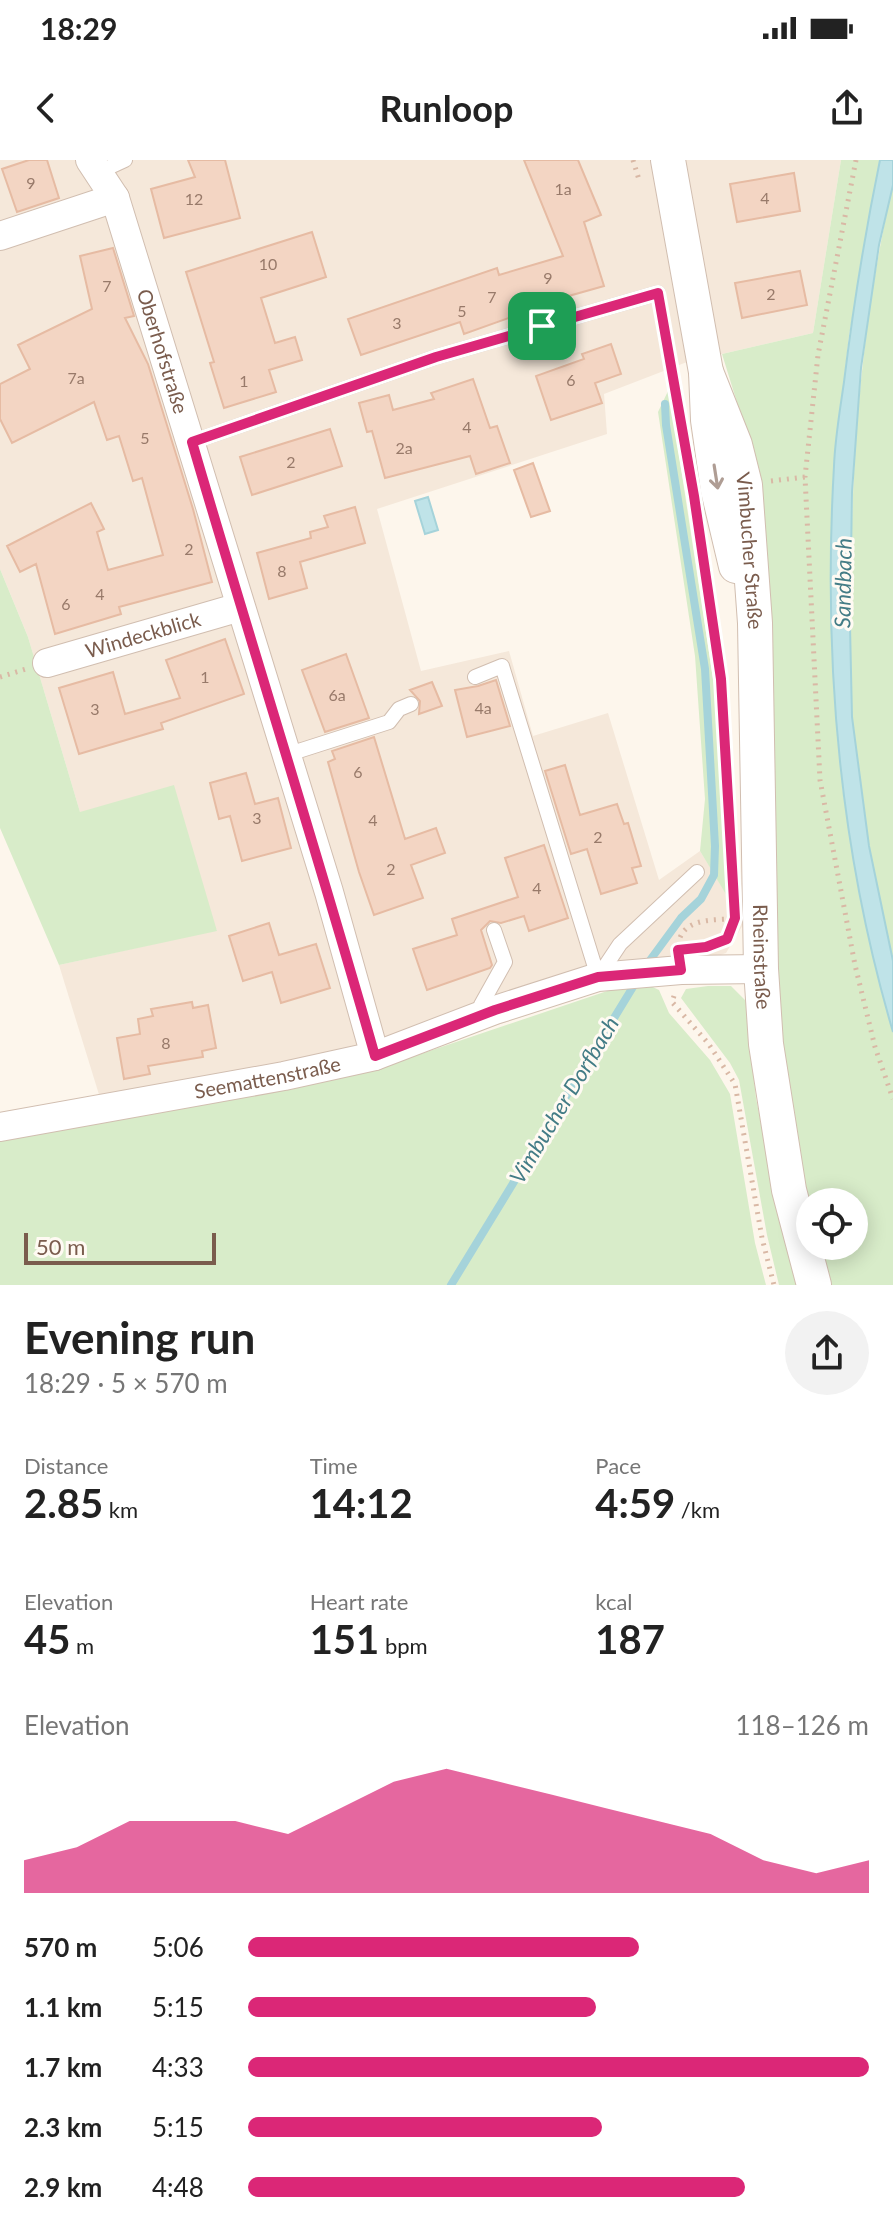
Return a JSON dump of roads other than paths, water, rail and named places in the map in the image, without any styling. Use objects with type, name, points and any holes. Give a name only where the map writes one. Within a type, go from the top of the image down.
[{"type":"street","name":"Vimbucher Straße","points":[[668,160],[706,372],[708,420],[718,490],[733,558],[755,623]]},
{"type":"street","name":"Oberhofstraße","points":[[95,166],[115,198],[192,442],[329,892],[375,1056]]},
{"type":"street","points":[[0,236],[115,198]]},
{"type":"street","name":"Windeckblick","points":[[47,663],[240,607]]},
{"type":"street","name":"Rheinstraße","points":[[755,623],[761,969],[766,1044],[789,1190],[814,1285]]},
{"type":"street","name":"Seemattenstraße","points":[[0,1127],[284,1076],[375,1056],[598,977],[680,960],[761,969]]},
{"type":"lane","points":[[95,166],[125,160]]},
{"type":"lane","points":[[192,442],[436,357],[658,293]]},
{"type":"lane","points":[[475,677],[502,666],[598,977]]},
{"type":"lane","points":[[286,755],[389,722],[399,709],[411,704]]},
{"type":"lane","points":[[598,977],[620,944],[697,872]]},
{"type":"lane","points":[[484,1015],[481,1005],[505,962],[494,930]]},
{"type":"water","name":"Sandbach","points":[[880,160],[893,160],[893,185],[879,245],[861,368],[852,492],[850,626],[852,717],[869,846],[893,961],[893,1032],[859,893],[848,823],[839,752],[831,609],[831,537],[837,434],[860,271]]},
{"type":"water","points":[[428,497],[438,530],[425,534],[415,501]]},
{"type":"waterway","name":"Vimbucher Dorfbach","points":[[645,967],[681,918],[701,899],[714,875],[705,669],[665,404]]},
{"type":"waterway","name":"Vimbucher Dorfbach","points":[[451,1285],[636,982]]}]
